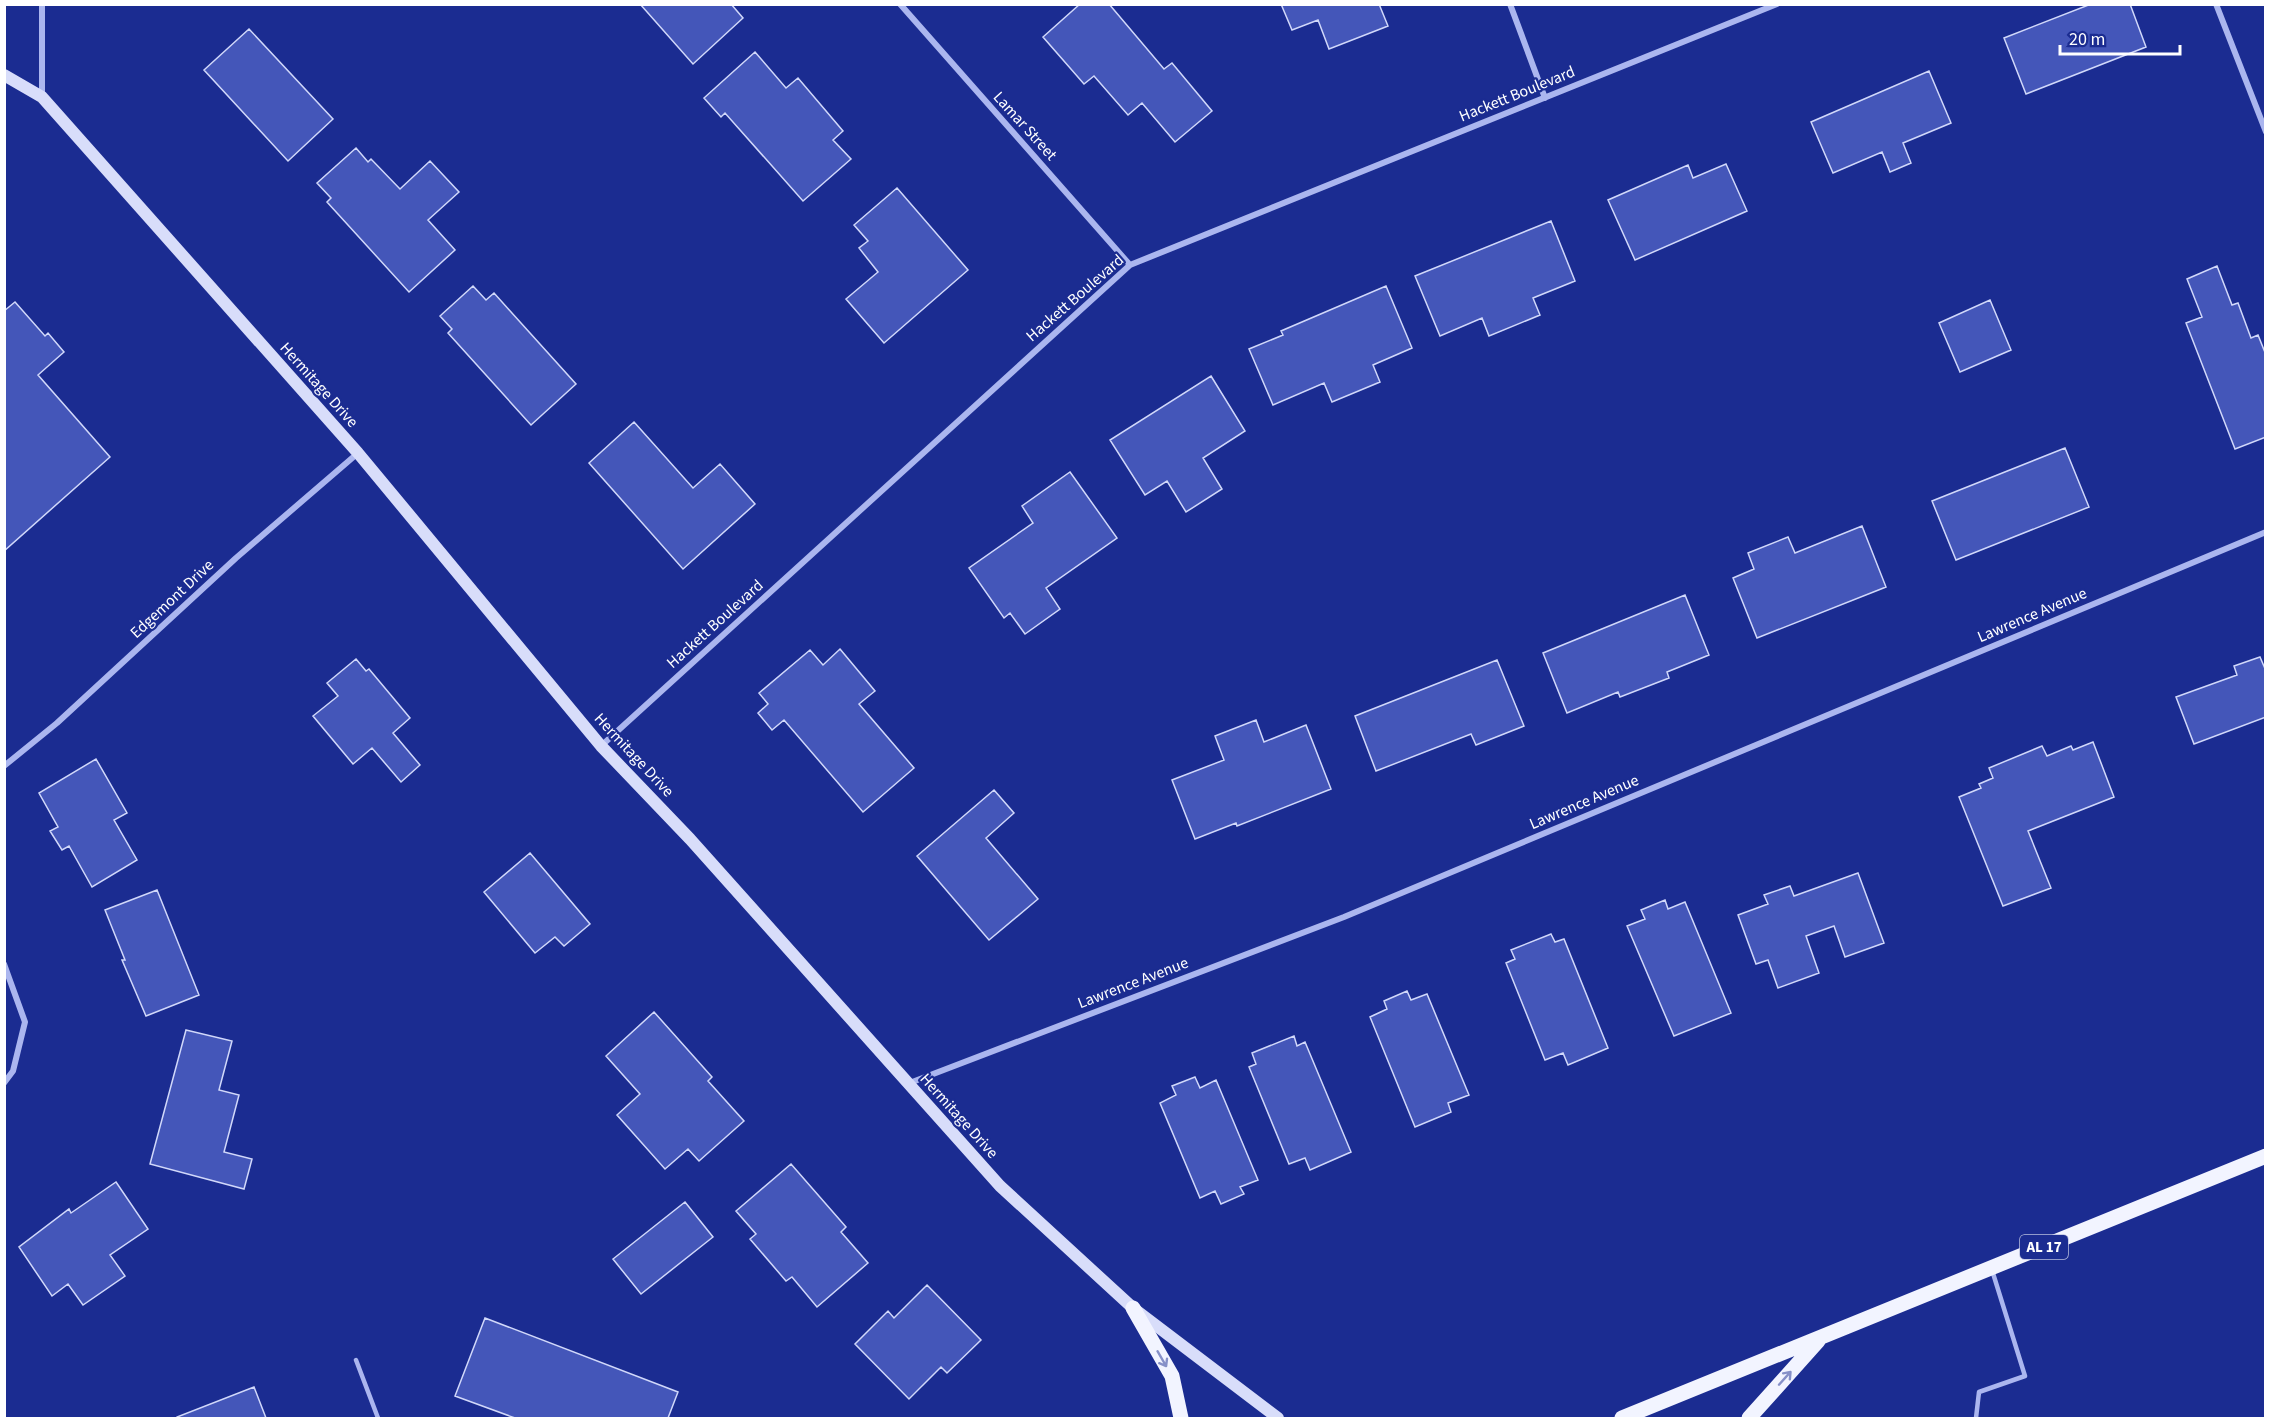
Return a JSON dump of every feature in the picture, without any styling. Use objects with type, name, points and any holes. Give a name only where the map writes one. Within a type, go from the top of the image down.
[{"type":"main road","name":"AL 17","points":[[1622,1419],[2265,1156]]},
{"type":"main road","points":[[1133,1308],[1172,1377],[1181,1419]]},
{"type":"main road","points":[[1749,1419],[1822,1337]]},
{"type":"street","points":[[42,4],[42,97]]},
{"type":"street","name":"Lamar Street","points":[[900,4],[1130,265]]},
{"type":"street","points":[[1510,4],[1545,98]]},
{"type":"street","name":"Hackett Boulevard","points":[[601,746],[1130,265],[1777,4]]},
{"type":"street","points":[[2216,4],[2265,132]]},
{"type":"street","name":"Hermitage Drive","points":[[4,75],[42,97],[358,453],[601,746],[690,839],[1000,1186],[1133,1308],[1278,1419]]},
{"type":"street","name":"Edgemont Drive","points":[[4,766],[57,723],[236,558],[358,453]]},
{"type":"street","name":"Lawrence Avenue","points":[[907,1084],[1344,917],[2265,532]]},
{"type":"street","points":[[4,964],[25,1022],[13,1071],[4,1083]]},
{"type":"lane","points":[[1976,1419],[1979,1392],[2025,1376],[1991,1268]]},
{"type":"lane","points":[[356,1360],[378,1419]]},
{"type":"building","points":[[640,4],[731,4],[743,18],[693,64]]},
{"type":"building","points":[[1080,4],[1109,4],[1164,69],[1172,63],[1212,111],[1175,142],[1142,103],[1128,115],[1094,76],[1084,84],[1043,37]]},
{"type":"building","points":[[1281,4],[1379,4],[1388,26],[1329,49],[1318,20],[1292,30]]},
{"type":"building","points":[[2091,4],[2130,4],[2146,47],[2026,94],[2004,38]]},
{"type":"building","points":[[249,29],[333,119],[288,161],[204,70]]},
{"type":"building","points":[[755,52],[786,88],[798,78],[843,131],[833,140],[851,159],[803,201],[725,113],[721,117],[704,98]]},
{"type":"building","points":[[1929,71],[1951,123],[1903,143],[1911,163],[1890,172],[1882,152],[1833,173],[1811,122]]},
{"type":"building","points":[[356,148],[368,162],[371,159],[400,189],[430,161],[459,192],[428,220],[455,250],[409,292],[327,202],[331,198],[317,183]]},
{"type":"building","points":[[1726,164],[1747,211],[1635,260],[1608,200],[1688,165],[1693,178]]},
{"type":"building","points":[[897,188],[968,270],[884,343],[846,299],[878,272],[859,248],[868,241],[854,225]]},
{"type":"building","points":[[1551,221],[1575,281],[1533,298],[1540,315],[1489,336],[1482,318],[1440,336],[1415,276]]},
{"type":"building","points":[[2217,266],[2232,305],[2238,303],[2251,338],[2258,335],[2266,355],[2266,437],[2235,449],[2186,323],[2202,317],[2187,279]]},
{"type":"building","points":[[473,286],[486,300],[494,293],[576,384],[531,425],[448,333],[452,329],[440,316]]},
{"type":"building","points":[[1386,286],[1412,348],[1373,365],[1380,382],[1332,402],[1324,383],[1273,405],[1249,349],[1283,335],[1281,331]]},
{"type":"building","points":[[1990,300],[2011,350],[1960,372],[1939,323]]},
{"type":"building","points":[[15,302],[45,336],[48,333],[64,352],[38,375],[110,457],[4,551],[4,311]]},
{"type":"building","points":[[1211,376],[1245,431],[1203,458],[1222,489],[1186,512],[1167,481],[1145,495],[1110,440]]},
{"type":"building","points":[[634,422],[693,488],[720,464],[755,504],[683,569],[589,463]]},
{"type":"building","points":[[2065,448],[2089,507],[1956,560],[1932,501]]},
{"type":"building","points":[[1070,472],[1117,538],[1046,588],[1060,609],[1025,634],[1010,613],[1004,618],[969,568],[1033,523],[1022,506]]},
{"type":"building","points":[[1862,526],[1886,587],[1757,638],[1733,578],[1754,569],[1748,553],[1788,537],[1795,553]]},
{"type":"building","points":[[1685,595],[1709,655],[1667,672],[1669,678],[1620,697],[1618,692],[1567,713],[1543,653]]},
{"type":"building","points":[[840,649],[875,691],[859,704],[914,768],[863,812],[784,720],[772,730],[758,713],[768,704],[759,693],[810,650],[823,665]]},
{"type":"building","points":[[2260,657],[2266,671],[2266,717],[2194,744],[2176,697],[2237,675],[2234,666]]},
{"type":"building","points":[[356,659],[366,671],[369,669],[410,718],[393,733],[420,765],[401,782],[372,748],[353,764],[313,716],[338,696],[327,683]]},
{"type":"building","points":[[1497,660],[1524,726],[1476,745],[1471,734],[1376,771],[1355,716]]},
{"type":"building","points":[[1256,720],[1264,742],[1306,725],[1331,789],[1237,826],[1236,823],[1195,839],[1172,780],[1224,760],[1215,736]]},
{"type":"building","points":[[2093,742],[2114,797],[2028,831],[2051,888],[2003,906],[1959,797],[1981,788],[1979,784],[1993,778],[1989,768],[2042,746],[2047,756],[2071,746],[2073,750]]},
{"type":"building","points":[[96,759],[127,813],[114,820],[137,860],[92,887],[69,846],[62,850],[50,831],[58,827],[39,793]]},
{"type":"building","points":[[994,790],[1014,813],[986,838],[1038,899],[989,940],[917,856]]},
{"type":"building","points":[[530,853],[590,924],[564,946],[555,937],[535,953],[484,892]]},
{"type":"building","points":[[1858,873],[1884,943],[1845,957],[1834,926],[1806,936],[1819,973],[1778,988],[1768,960],[1756,964],[1738,915],[1768,904],[1764,895],[1790,886],[1794,896]]},
{"type":"building","points":[[157,890],[199,995],[146,1016],[122,960],[125,960],[105,910]]},
{"type":"building","points":[[1665,900],[1668,909],[1685,902],[1731,1013],[1674,1036],[1627,926],[1645,919],[1641,910]]},
{"type":"building","points":[[1551,934],[1555,942],[1564,939],[1608,1048],[1568,1065],[1563,1053],[1545,1060],[1506,963],[1515,959],[1511,950]]},
{"type":"building","points":[[1407,991],[1411,1000],[1427,994],[1469,1095],[1448,1103],[1451,1112],[1415,1127],[1370,1017],[1387,1009],[1384,1001]]},
{"type":"building","points":[[654,1012],[712,1077],[708,1081],[744,1121],[699,1161],[688,1149],[665,1169],[617,1115],[640,1094],[606,1056]]},
{"type":"building","points":[[186,1030],[232,1041],[219,1090],[239,1095],[224,1152],[252,1159],[244,1189],[150,1164]]},
{"type":"building","points":[[1294,1036],[1297,1046],[1305,1042],[1351,1152],[1310,1170],[1305,1158],[1289,1164],[1249,1067],[1256,1064],[1252,1053]]},
{"type":"building","points":[[1195,1077],[1200,1088],[1216,1080],[1258,1180],[1240,1187],[1244,1194],[1221,1204],[1215,1191],[1200,1198],[1160,1103],[1176,1095],[1172,1086]]},
{"type":"building","points":[[791,1164],[846,1227],[841,1232],[868,1263],[817,1307],[792,1277],[786,1281],[750,1239],[756,1234],[736,1211]]},
{"type":"building","points":[[116,1182],[148,1229],[110,1255],[125,1276],[83,1305],[68,1284],[52,1296],[19,1247],[69,1209],[71,1213]]},
{"type":"building","points":[[685,1202],[713,1237],[641,1294],[613,1259]]},
{"type":"building","points":[[927,1285],[981,1340],[947,1373],[941,1367],[909,1399],[855,1344],[888,1311],[894,1318]]},
{"type":"building","points":[[485,1318],[678,1392],[668,1418],[515,1418],[455,1396]]},
{"type":"building","points":[[254,1387],[266,1418],[177,1418],[177,1417]]}]
